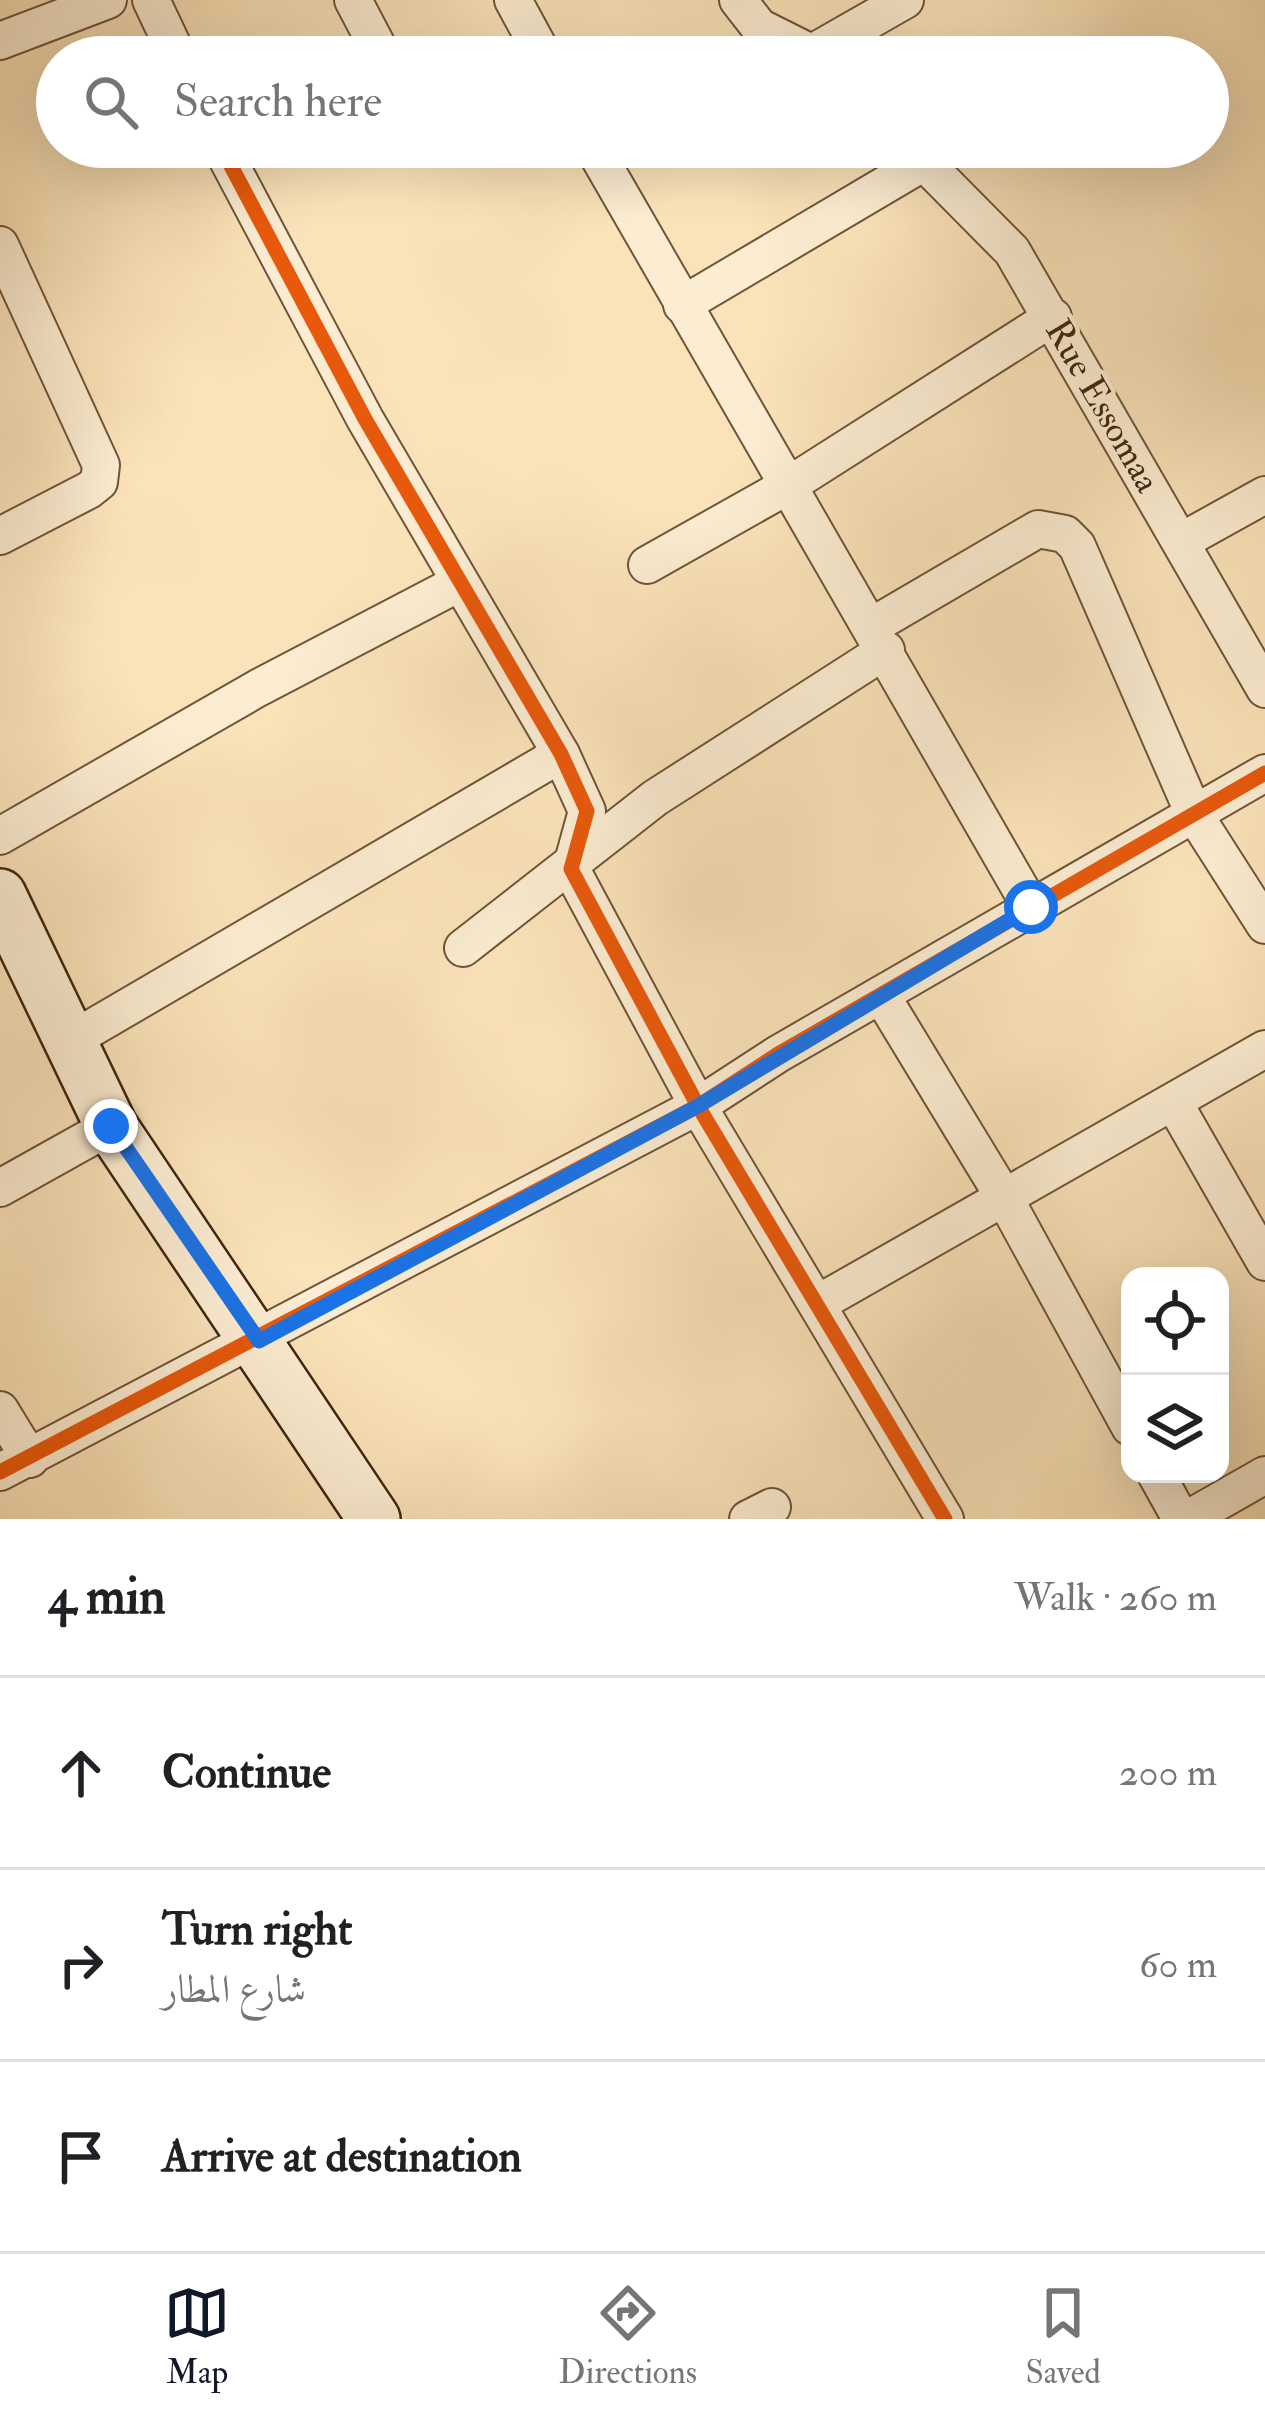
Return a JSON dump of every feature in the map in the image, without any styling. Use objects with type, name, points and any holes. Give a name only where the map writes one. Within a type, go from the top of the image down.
[{"type":"street","points":[[0,40],[108,0]]},
{"type":"street","points":[[151,0],[168,36]]},
{"type":"street","points":[[353,0],[372,36]]},
{"type":"street","points":[[513,0],[533,36]]},
{"type":"street","points":[[738,0],[759,27],[778,36]]},
{"type":"street","points":[[845,36],[904,0]]},
{"type":"street","points":[[232,168],[459,583],[561,754],[587,811],[571,868],[698,1106],[945,1519]]},
{"type":"street","points":[[605,168],[1031,907]]},
{"type":"street","points":[[682,304],[894,168]]},
{"type":"street","name":"Rue Essomaa","points":[[930,168],[1012,251],[1265,689]]},
{"type":"street","points":[[0,245],[101,465],[99,482],[89,490],[0,536]]},
{"type":"street","points":[[647,565],[789,485],[1053,316]]},
{"type":"street","points":[[1182,541],[1265,494]]},
{"type":"street","points":[[463,948],[655,798],[1038,530],[1065,534],[1077,546],[1194,814],[1265,925]]},
{"type":"street","points":[[0,836],[258,688],[459,583]]},
{"type":"street","points":[[73,1039],[561,754]]},
{"type":"street","points":[[0,1410],[15,1465],[259,1341],[698,1106],[1265,773]]},
{"type":"street","points":[[0,896],[111,1126],[374,1519]]},
{"type":"street","points":[[881,995],[1005,1199],[1121,1411]]},
{"type":"street","points":[[818,1304],[1265,1048]]},
{"type":"street","points":[[1174,1103],[1265,1262]]},
{"type":"street","points":[[0,1188],[111,1126]]},
{"type":"street","points":[[1162,1483],[1184,1519],[1265,1475]]},
{"type":"cycle path","points":[[232,168],[365,419],[561,754],[587,811],[571,869],[698,1106],[945,1519]]},
{"type":"cycle path","points":[[0,1472],[698,1106],[778,1054],[1265,773]]},
{"type":"route","points":[[111,1126],[259,1341],[698,1106],[1031,907]]}]
